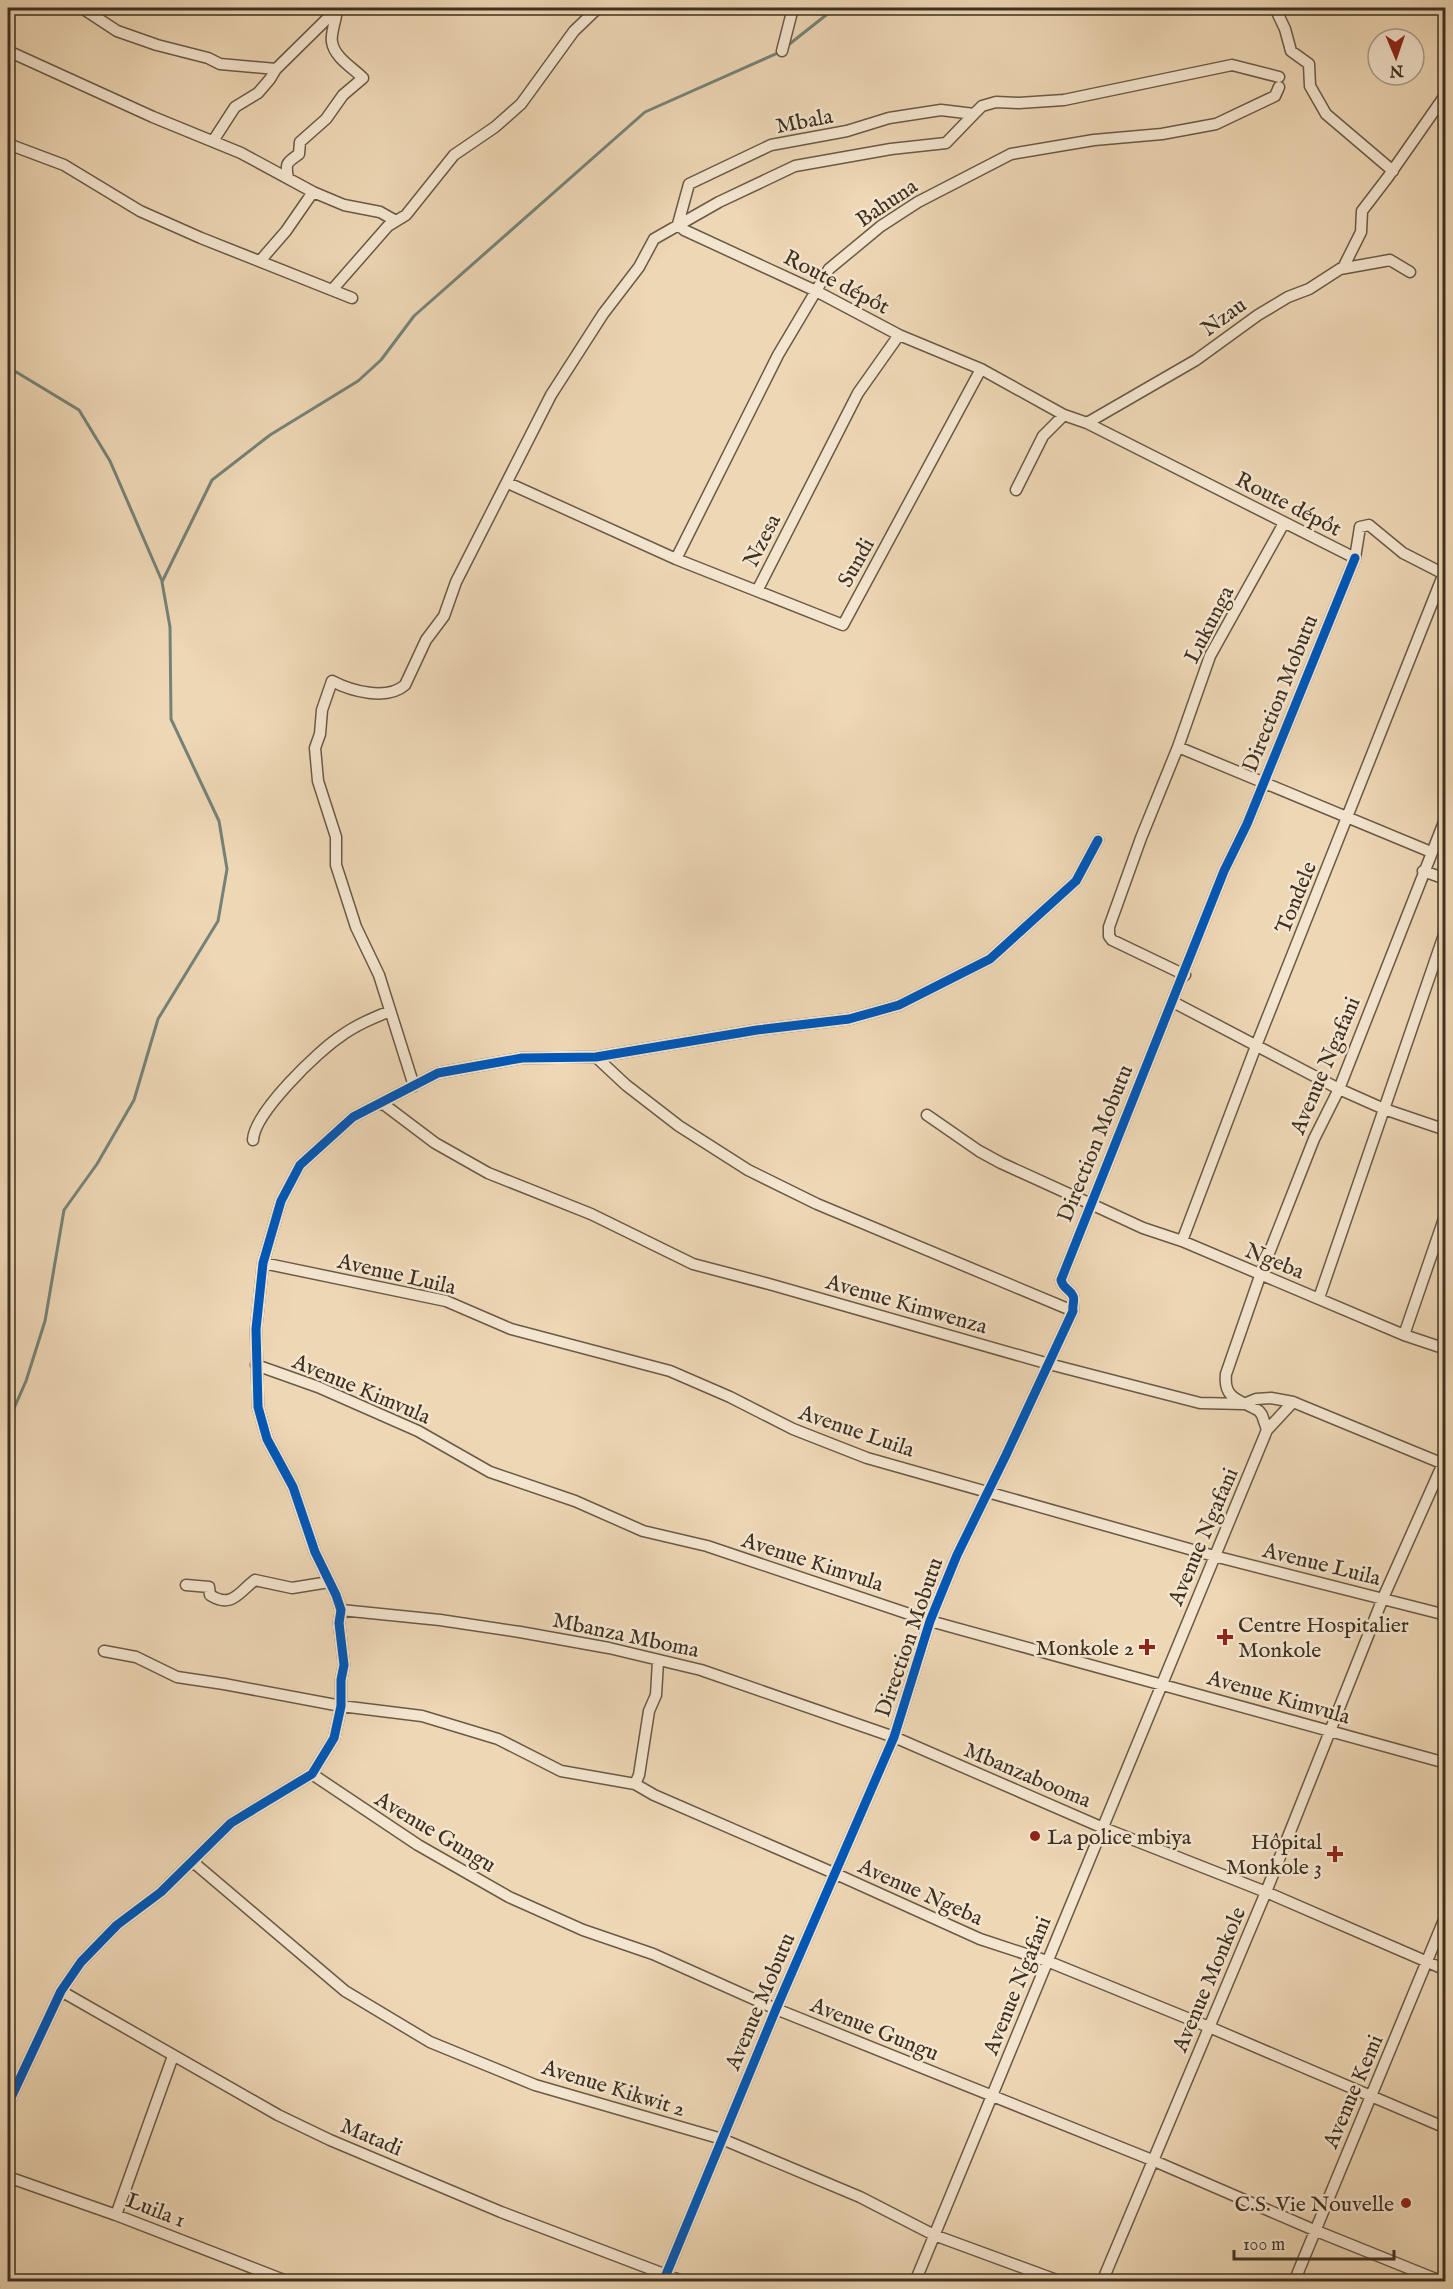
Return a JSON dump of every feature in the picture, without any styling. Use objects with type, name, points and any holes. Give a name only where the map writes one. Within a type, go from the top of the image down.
[{"type":"street","points":[[82,8],[117,31],[157,45],[226,65],[276,69]]},
{"type":"street","points":[[213,141],[235,107],[258,93],[276,69],[337,8]]},
{"type":"street","points":[[288,178],[287,165],[290,159],[299,154],[300,142],[326,119],[343,95],[363,78],[337,54],[332,42],[337,8]]},
{"type":"street","points":[[332,290],[388,226],[406,215],[454,155],[495,127],[521,104],[574,31],[598,8]]},
{"type":"street","points":[[782,51],[794,8]]},
{"type":"street","points":[[1275,8],[1292,51],[1309,64],[1310,86],[1326,114],[1393,171]]},
{"type":"street","points":[[8,51],[153,117],[213,141],[313,192],[344,205],[380,213],[396,221]]},
{"type":"street","name":"Bahuna","points":[[676,558],[778,355],[829,269],[880,226],[918,201],[1011,154],[1094,140],[1153,135],[1216,124],[1275,96],[1279,82],[1232,65],[1065,100],[996,102],[982,106],[974,114]]},
{"type":"street","points":[[1343,268],[1361,232],[1362,211],[1393,171],[1446,94]]},
{"type":"street","name":"Mbala","points":[[678,224],[689,184],[771,145],[847,131],[889,118],[941,110],[974,114]]},
{"type":"street","points":[[414,1086],[379,975],[356,927],[336,865],[337,841],[318,782],[315,754],[322,710],[332,681],[347,688],[383,693],[399,690],[405,685],[426,640],[444,616],[456,582],[551,395],[603,314],[639,267],[654,239],[719,201],[795,166],[891,149],[945,143],[974,114]]},
{"type":"street","points":[[8,144],[64,165],[140,211],[201,238],[352,298]]},
{"type":"street","points":[[260,261],[286,231],[313,192]]},
{"type":"street","name":"Route dépôt","points":[[678,224],[684,230],[816,291],[899,335],[981,369]]},
{"type":"street","name":"Nzau","points":[[1087,423],[1196,360],[1258,315],[1288,297],[1309,289],[1343,268],[1390,260],[1410,272]]},
{"type":"street","name":"Nzesa","points":[[508,483],[676,558],[757,591],[858,393],[899,335]]},
{"type":"street","points":[[981,369],[1064,415],[1087,423]]},
{"type":"street","name":"Sundi","points":[[757,591],[843,625],[981,369]]},
{"type":"street","points":[[1016,490],[1043,436],[1064,415]]},
{"type":"street","name":"Route dépôt","points":[[1087,423],[1355,558],[1360,527],[1369,525],[1403,553],[1445,573]]},
{"type":"street","name":"Lukunga","points":[[1185,975],[1112,940],[1108,927],[1178,747],[1210,656],[1284,523]]},
{"type":"street","name":"Direction Mobutu","points":[[894,1737],[930,1621],[957,1555],[1073,1311],[1072,1294],[1063,1286],[1061,1280],[1185,975],[1224,871],[1247,824],[1355,558]]},
{"type":"street","name":"Tondele","points":[[1182,1241],[1256,1046],[1445,573]]},
{"type":"street","points":[[1178,747],[1431,852]]},
{"type":"street","name":"Avenue Ngafani","points":[[915,2282],[1101,1827],[1163,1684],[1267,1431],[1259,1411],[1229,1394],[1226,1374],[1260,1276],[1314,1139],[1339,1089],[1446,817]]},
{"type":"street","points":[[8,2104],[61,1991],[81,1962],[112,1929],[161,1892],[231,1822],[312,1774],[332,1745],[341,1706],[341,1680],[344,1665],[339,1623],[340,1610],[315,1552],[293,1486],[267,1439],[258,1407],[256,1329],[263,1263],[281,1201],[300,1166],[353,1117],[438,1073],[522,1058],[596,1057],[757,1030],[849,1018],[899,1005],[990,959],[1076,881],[1098,840]]},
{"type":"street","points":[[1423,871],[1446,879]]},
{"type":"street","points":[[1319,1298],[1446,929]]},
{"type":"street","points":[[1173,1002],[1339,1089],[1384,1109],[1446,1131]]},
{"type":"street","points":[[252,1140],[256,1126],[273,1102],[316,1057],[338,1037],[354,1027],[390,1011]]},
{"type":"street","points":[[596,1057],[626,1086],[679,1126],[748,1170],[817,1204],[1073,1311]]},
{"type":"street","name":"Avenue Kimwenza","points":[[382,1103],[435,1143],[488,1173],[591,1214],[693,1264],[1049,1364],[1200,1403],[1244,1404],[1256,1399],[1271,1398],[1293,1402],[1445,1463]]},
{"type":"street","name":"Ngeba","points":[[927,1115],[993,1159],[1143,1228],[1182,1241],[1260,1276],[1319,1298],[1404,1335],[1446,1349]]},
{"type":"street","points":[[1404,1335],[1446,1213]]},
{"type":"street","name":"Avenue Luila","points":[[263,1263],[446,1301],[512,1329],[670,1371],[730,1396],[793,1429],[867,1458],[1214,1556],[1446,1615]]},
{"type":"street","name":"Avenue Kimvula","points":[[256,1365],[318,1387],[418,1431],[490,1472],[575,1501],[643,1531],[707,1546],[930,1621],[1446,1762]]},
{"type":"street","points":[[1267,1431],[1293,1402]]},
{"type":"street","name":"Avenue Monkole","points":[[1102,2282],[1266,1892],[1383,1598],[1445,1463]]},
{"type":"street","points":[[186,1585],[209,1587],[210,1595],[219,1601],[231,1600],[255,1580],[292,1588],[329,1582]]},
{"type":"street","name":"Mbanza Mboma","points":[[340,1610],[440,1620],[609,1648],[700,1670],[894,1737]]},
{"type":"street","name":"Avenue Ngeba","points":[[104,1652],[136,1657],[177,1677],[341,1706],[422,1716],[498,1739],[561,1771],[635,1784],[654,1796],[980,1939],[1047,1961],[1446,2128]]},
{"type":"street","points":[[635,1784],[639,1774],[649,1711],[656,1695],[658,1661]]},
{"type":"street","name":"Mbanzabooma","points":[[894,1737],[1101,1827],[1266,1892],[1446,1970]]},
{"type":"street","name":"Avenue Mobutu","points":[[665,2278],[894,1737]]},
{"type":"street","name":"Avenue Gungu","points":[[312,1774],[418,1845],[503,1894],[583,1929],[653,1954],[777,2009],[1152,2160],[1314,2230],[1443,2282]]},
{"type":"street","name":"Avenue Kikwit 2","points":[[193,1862],[345,1991],[430,2043],[535,2085],[722,2139],[860,2197],[934,2235],[1062,2282]]},
{"type":"street","name":"Avenue Kemi","points":[[1294,2282],[1446,1915]]},
{"type":"street","name":"Matadi","points":[[61,1991],[278,2115],[330,2140],[665,2278],[685,2282]]},
{"type":"street","points":[[116,2215],[173,2056]]},
{"type":"street","name":"Luila 1","points":[[8,2177],[116,2215],[289,2282]]},
{"type":"waterway","points":[[787,46],[835,8]]},
{"type":"waterway","points":[[8,1422],[26,1381],[45,1321],[64,1210],[97,1164],[134,1100],[158,1019],[218,921],[227,869],[219,821],[171,719],[170,627],[162,582],[212,480],[270,435],[358,381],[381,360],[414,316],[645,112],[780,52]]},
{"type":"waterway","points":[[8,367],[79,410],[110,461],[162,581]]},
{"type":"cycle path","points":[[663,2282],[776,2009],[894,1737],[930,1621],[957,1555],[1073,1311],[1073,1296],[1061,1280],[1224,871],[1247,824],[1355,558]]},
{"type":"cycle path","points":[[8,2104],[61,1991],[81,1962],[117,1925],[161,1892],[231,1823],[312,1774],[334,1738],[341,1706],[341,1680],[344,1665],[339,1623],[341,1610],[315,1552],[293,1487],[267,1439],[258,1407],[256,1329],[263,1263],[281,1201],[300,1165],[353,1117],[438,1073],[522,1058],[596,1057],[757,1030],[849,1019],[899,1005],[990,959],[1076,881],[1098,840]]},
{"type":"place","name":"Centre Hospitalier Monkole","points":[[1225,1637]]},
{"type":"place","name":"Monkole 2","points":[[1147,1647]]},
{"type":"place","name":"La police mbiya","points":[[1035,1836]]},
{"type":"place","name":"Hôpital Monkole 3","points":[[1335,1854]]},
{"type":"place","name":"C.S. Vie Nouvelle","points":[[1406,2203]]}]
